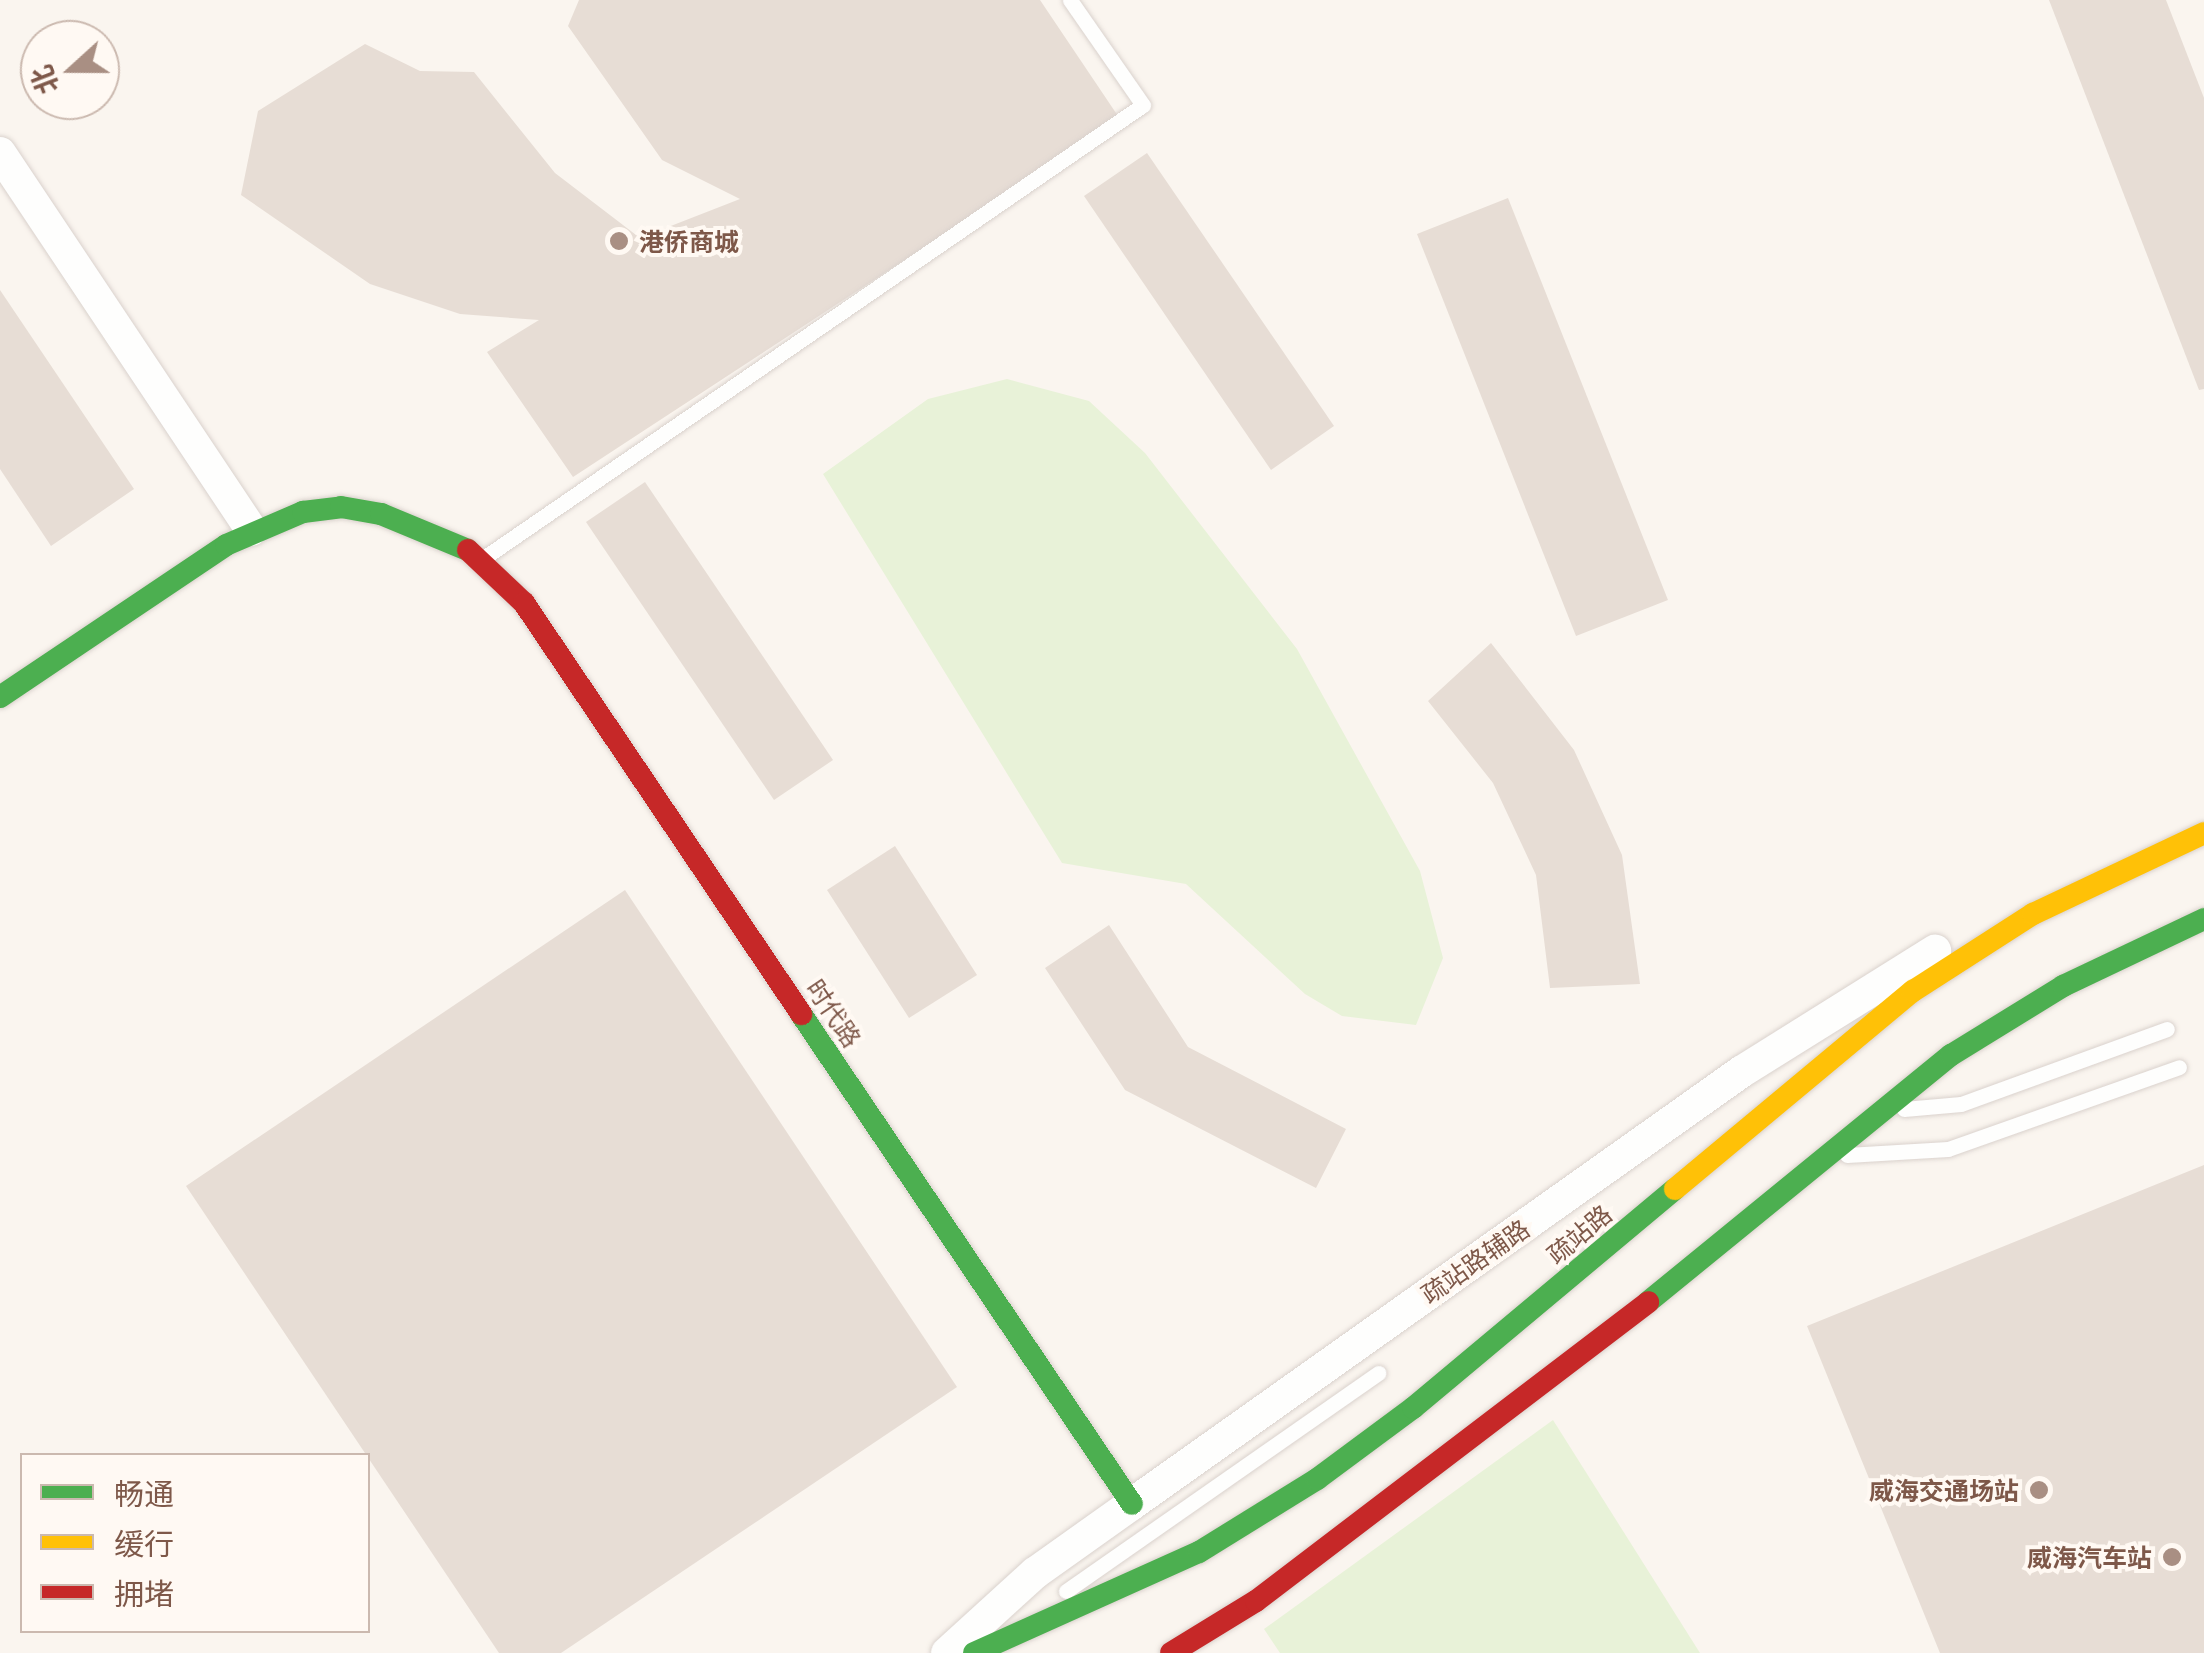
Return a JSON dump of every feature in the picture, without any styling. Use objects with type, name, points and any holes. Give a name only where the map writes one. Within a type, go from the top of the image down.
[{"type":"street","points":[[0,153],[251,530]]},
{"type":"street","name":"时代路","points":[[0,698],[251,530],[340,507],[423,526],[483,558],[524,603],[1132,1504]]},
{"type":"street","name":"疏站路","points":[[974,1653],[1001,1636],[1199,1552],[1317,1479],[1413,1408],[1913,991],[2033,914],[2204,833]]},
{"type":"street","name":"疏站路辅路","points":[[947,1653],[1035,1573],[1741,1072],[1936,951],[2033,914]]},
{"type":"street","points":[[1171,1653],[1256,1601],[1576,1362],[1951,1055],[2063,986],[2204,919]]},
{"type":"lane","points":[[483,558],[1143,104],[1070,0]]},
{"type":"lane","points":[[1877,1112],[1961,1104],[2167,1029]]},
{"type":"lane","points":[[1823,1156],[1948,1150],[2179,1067]]},
{"type":"lane","points":[[1001,1636],[1378,1373]]},
{"type":"green space","points":[[1007,379],[1089,401],[1145,453],[1297,649],[1420,871],[1443,958],[1416,1025],[1342,1016],[1305,994],[1186,884],[1062,863],[823,474],[928,399]]},
{"type":"green space","points":[[1553,1420],[1700,1653],[1280,1653],[1264,1629]]},
{"type":"building","name":"港侨商城","points":[[579,0],[1040,0],[1120,119],[573,477],[487,352],[539,320],[460,314],[370,284],[241,195],[258,111],[365,44],[420,71],[474,72],[555,173],[640,238],[740,199],[662,160],[568,26]]},
{"type":"building","points":[[2049,0],[2166,0],[2204,98],[2204,389],[2199,390]]},
{"type":"building","points":[[1147,153],[1334,426],[1271,470],[1084,196]]},
{"type":"building","points":[[1508,198],[1668,600],[1576,636],[1417,234]]},
{"type":"building","points":[[0,290],[134,489],[51,546],[0,469]]},
{"type":"building","points":[[645,482],[833,760],[774,800],[586,522]]},
{"type":"building","points":[[1491,643],[1574,750],[1622,855],[1640,984],[1550,988],[1536,875],[1493,783],[1428,701]]},
{"type":"building","points":[[895,846],[977,975],[909,1018],[827,890]]},
{"type":"building","points":[[625,890],[957,1387],[561,1653],[499,1653],[370,1461],[370,1453],[365,1453],[186,1186]]},
{"type":"building","points":[[1109,925],[1188,1047],[1346,1129],[1316,1188],[1125,1090],[1045,968]]},
{"type":"building","name":"威海交通场站","points":[[2204,1165],[2204,1653],[1940,1653],[1807,1326]]},
{"type":"traffic: fast","points":[[0,697],[226,545],[303,512],[341,507],[381,514],[468,550]]},
{"type":"traffic: fast","points":[[1648,1302],[1951,1055],[2063,986],[2204,919]]},
{"type":"traffic: fast","points":[[801,1014],[1132,1504]]},
{"type":"traffic: fast","points":[[974,1653],[1199,1552],[1317,1479],[1413,1408],[1675,1189]]},
{"type":"traffic: slow","points":[[1675,1189],[1913,991],[2033,914],[2204,833]]},
{"type":"traffic: jam","points":[[468,550],[524,603],[801,1014]]},
{"type":"traffic: jam","points":[[1171,1653],[1256,1601],[1648,1302]]},
{"type":"place","name":"港侨商城","points":[[619,241]]},
{"type":"place","name":"威海交通场站","points":[[2039,1490]]},
{"type":"place","name":"威海汽车站","points":[[2172,1557]]}]
